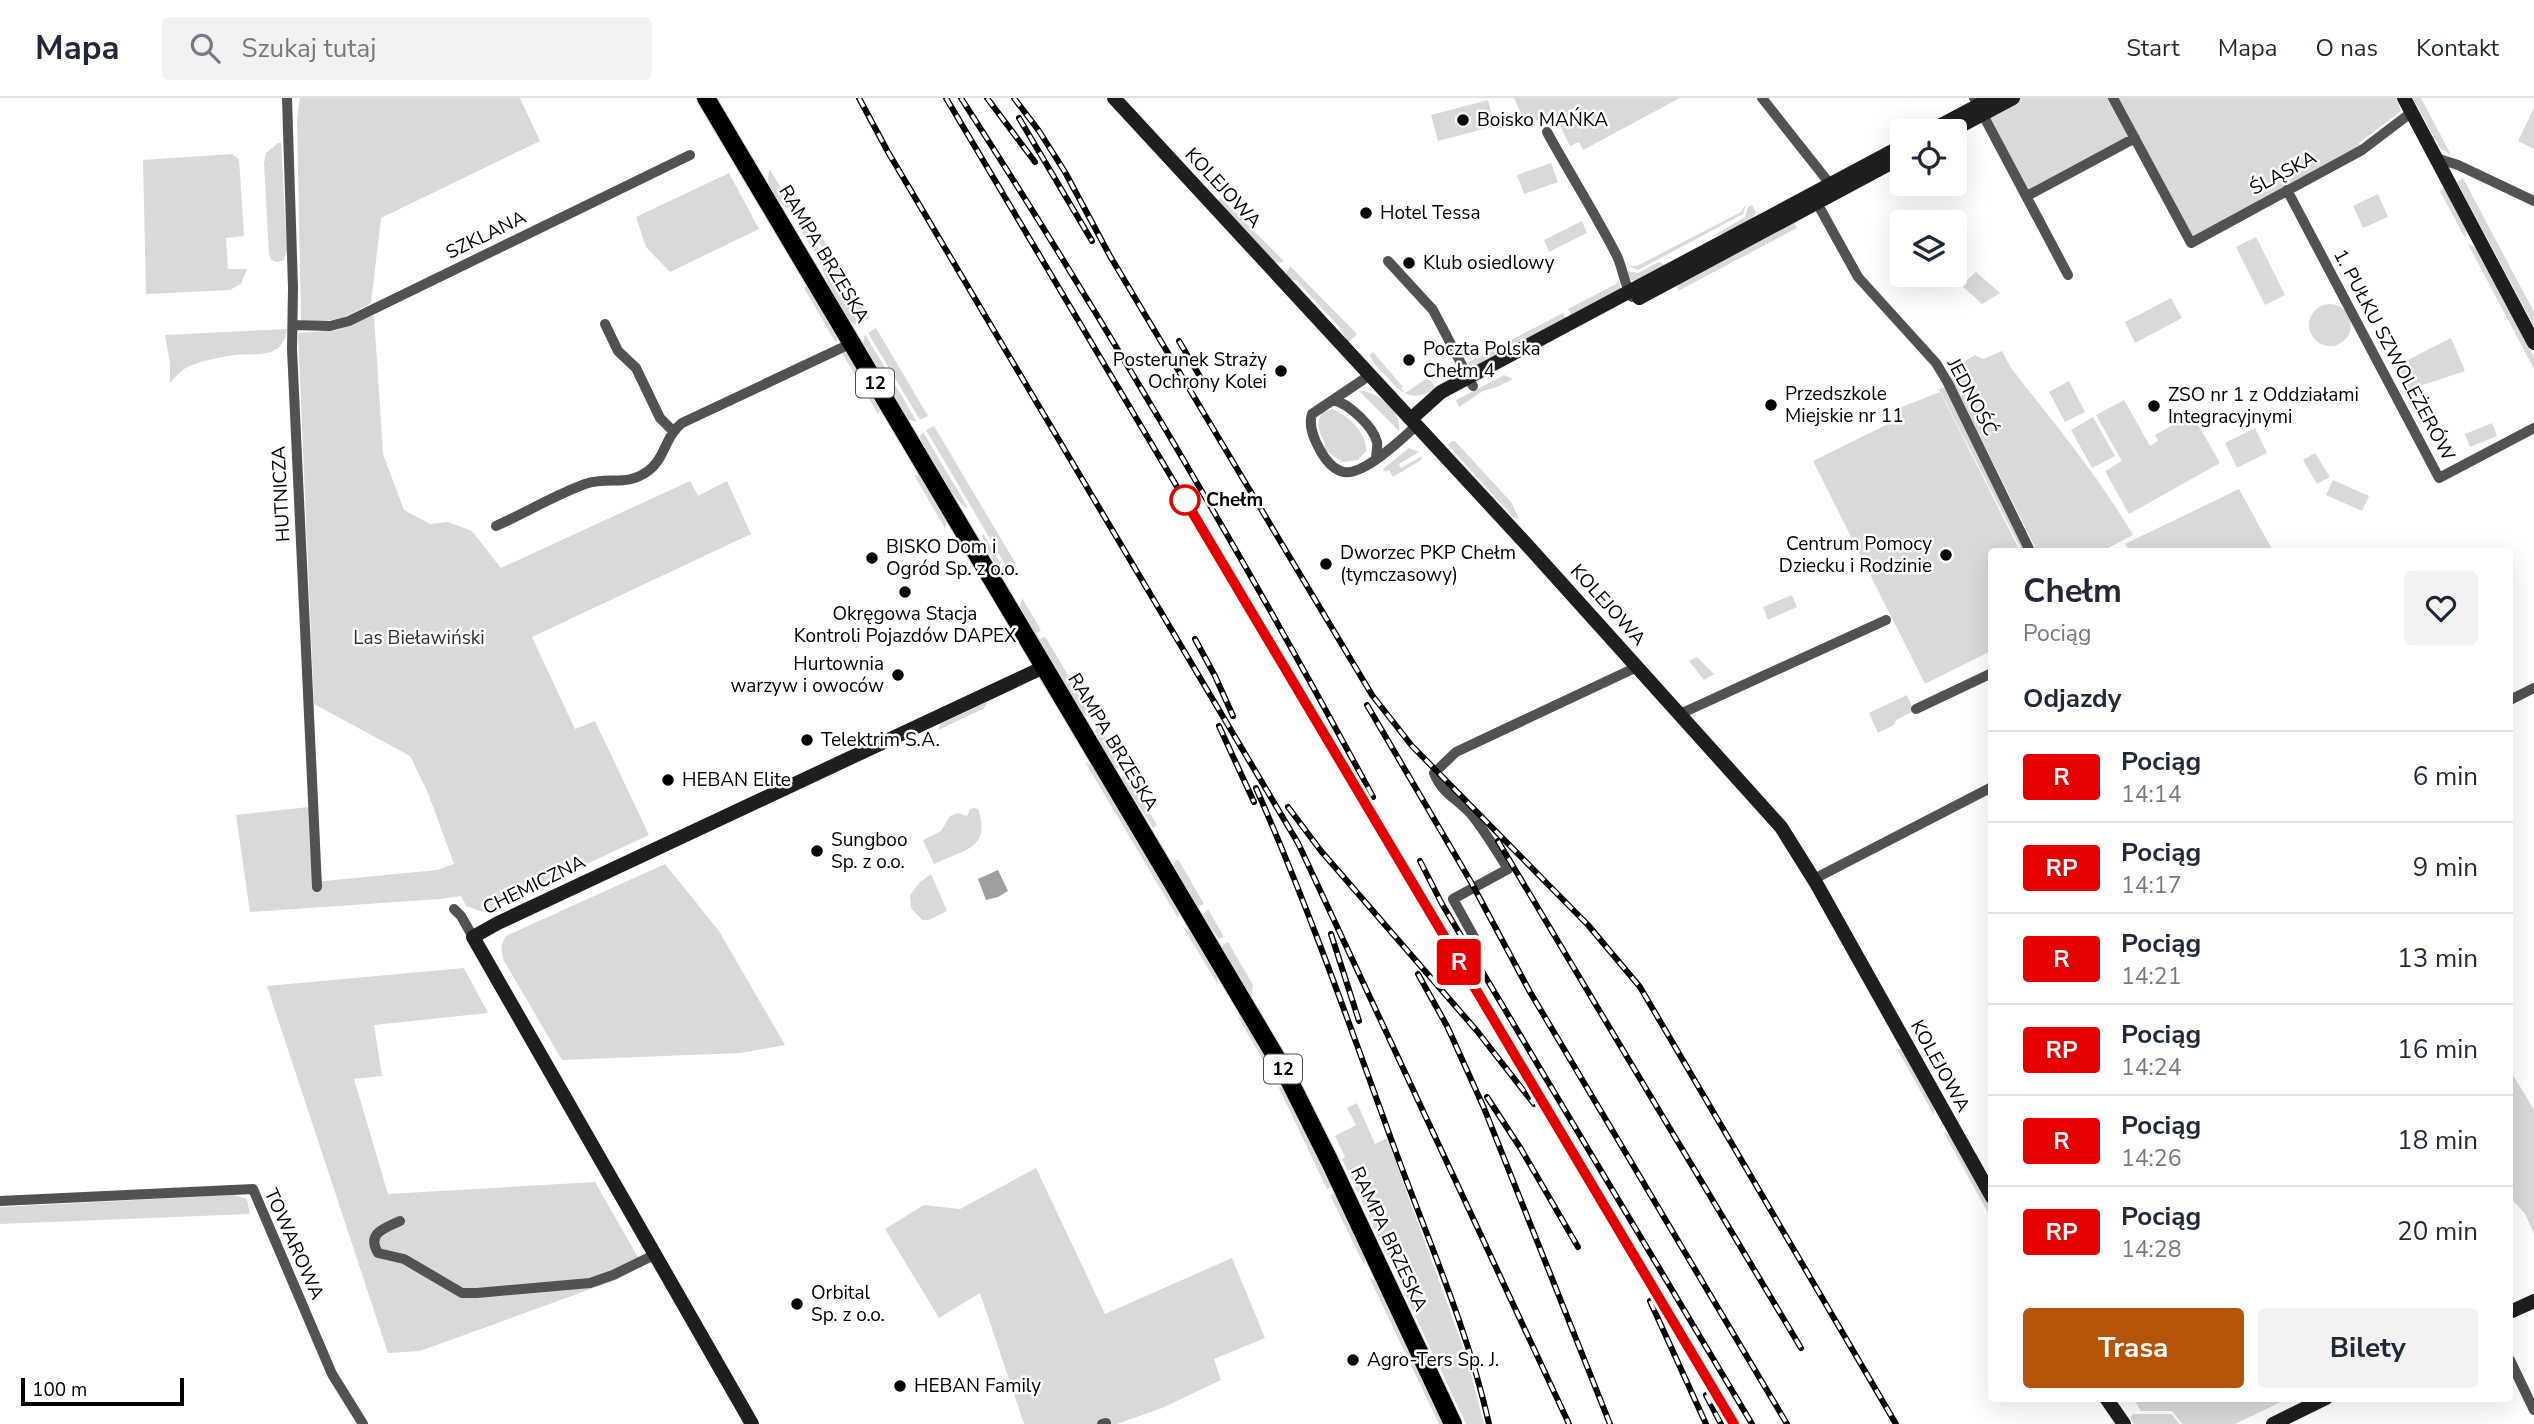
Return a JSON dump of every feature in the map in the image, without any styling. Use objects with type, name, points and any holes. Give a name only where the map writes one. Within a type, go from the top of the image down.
[{"type":"highway","name":"RAMPA BRZESKA","points":[[706,98],[1296,1093],[1453,1424]]},
{"type":"street","name":"HUTNICZA","points":[[287,98],[293,326],[317,887]]},
{"type":"street","name":"KOLEJOWA","points":[[1115,98],[1680,713],[1781,827],[1814,879],[1988,1190]]},
{"type":"street","points":[[1762,98],[1833,188]]},
{"type":"street","points":[[1953,119],[1992,98]]},
{"type":"street","points":[[1964,119],[1978,106],[2013,98]]},
{"type":"street","points":[[2027,197],[2135,138],[2113,98]]},
{"type":"street","points":[[2404,98],[2534,343]]},
{"type":"street","points":[[1978,106],[2068,275]]},
{"type":"street","name":"ŚLĄSKA","points":[[2135,138],[2190,243],[2362,150],[2412,112]]},
{"type":"street","points":[[1547,132],[1580,186],[1619,260],[1622,277],[1631,296]]},
{"type":"street","points":[[1370,375],[1316,410],[1310,421],[1314,438],[1324,457],[1340,471],[1348,473],[1376,459],[1414,422],[1471,382],[1833,188],[1890,153]]},
{"type":"street","name":"SZKLANA","points":[[293,326],[330,326],[349,321],[690,155]]},
{"type":"street","points":[[2436,158],[2458,165],[2534,201]]},
{"type":"street","points":[[1631,296],[1817,203],[1833,188],[1890,162]]},
{"type":"street","name":"1. PUŁKU SZWOLEŻERÓW","points":[[2287,190],[2439,478],[2534,428]]},
{"type":"street","name":"JEDNOŚĆ","points":[[1817,203],[1858,277],[1936,363],[2030,548]]},
{"type":"street","points":[[1388,261],[1433,310],[1471,382]]},
{"type":"street","points":[[605,324],[618,351],[636,368],[660,418],[672,430]]},
{"type":"street","points":[[496,526],[584,485],[606,480],[628,481],[646,473],[656,465],[672,430],[682,423],[852,343]]},
{"type":"street","points":[[1333,400],[1348,405],[1371,432],[1377,441],[1376,459]]},
{"type":"street","points":[[1680,713],[1886,620]]},
{"type":"street","name":"CHEMICZNA","points":[[752,1424],[473,937],[1044,667]]},
{"type":"street","points":[[1480,948],[1453,899],[1508,869],[1483,829],[1467,810],[1447,795],[1434,774],[1456,752],[1637,667]]},
{"type":"street","points":[[1916,709],[1988,675]]},
{"type":"street","points":[[2513,698],[2534,688]]},
{"type":"street","points":[[1814,879],[1988,789]]},
{"type":"street","points":[[454,909],[473,937]]},
{"type":"street","name":"TOWAROWA","points":[[0,1201],[253,1189],[332,1374],[363,1424]]},
{"type":"street","points":[[400,1222],[378,1232],[374,1238],[374,1247],[378,1253],[404,1259],[462,1293],[590,1283],[654,1255]]},
{"type":"street","points":[[2513,1311],[2534,1301]]},
{"type":"street","points":[[2513,1366],[2534,1410]]},
{"type":"street","points":[[2109,1402],[2124,1424]]},
{"type":"street","points":[[2273,1424],[2318,1402]]},
{"type":"green space","points":[[300,98],[520,98],[540,141],[381,218],[371,303],[338,319],[301,320],[297,118]]},
{"type":"green space","points":[[1514,98],[1680,98],[1583,150],[1579,142],[1570,146],[1554,113],[1526,125]]},
{"type":"green space","points":[[1974,98],[2396,98],[2401,111],[2359,143],[2362,150],[2191,243],[2135,139],[2027,196]]},
{"type":"green space","points":[[2413,98],[2421,98],[2451,155],[2440,148]]},
{"type":"green space","name":"Boisko MAŃKA","points":[[1488,100],[1495,126],[1438,141],[1431,115]]},
{"type":"green space","points":[[2534,108],[2534,149],[2518,141]]},
{"type":"green space","points":[[281,143],[287,250],[284,260],[277,262],[271,260],[269,253],[264,163],[266,153]]},
{"type":"green space","points":[[232,154],[239,159],[244,236],[226,238],[228,269],[247,269],[241,284],[230,290],[146,294],[143,160]]},
{"type":"green space","points":[[1551,163],[1558,182],[1524,194],[1517,175]]},
{"type":"green space","points":[[770,170],[793,207],[786,208],[778,201],[769,185]]},
{"type":"green space","points":[[729,173],[759,229],[670,272],[646,247],[636,217]]},
{"type":"green space","points":[[2463,178],[2534,312],[2534,326],[2457,182]]},
{"type":"green space","points":[[2444,188],[2467,231],[2465,238],[2440,191]]},
{"type":"green space","points":[[2378,194],[2388,217],[2363,228],[2353,206]]},
{"type":"green space","points":[[1220,197],[1284,261],[1272,261],[1219,202]]},
{"type":"green space","points":[[1746,204],[1743,214],[1638,270],[1628,266],[1637,266],[1741,212]]},
{"type":"green space","points":[[1752,205],[1756,212],[1748,222],[1711,237],[1745,217],[1748,207]]},
{"type":"green space","points":[[809,215],[870,318],[862,322],[805,217]]},
{"type":"green space","points":[[801,217],[859,324],[853,324],[848,319],[831,291],[818,258],[800,229]]},
{"type":"green space","points":[[1582,221],[1587,233],[1549,252],[1544,240]]},
{"type":"green space","points":[[1793,221],[1797,228],[1678,291],[1677,284]]},
{"type":"green space","points":[[2256,237],[2285,295],[2265,305],[2236,247]]},
{"type":"green space","points":[[2468,244],[2476,248],[2534,357],[2534,369]]},
{"type":"green space","points":[[1659,262],[1665,265],[1635,281],[1630,280],[1625,272],[1638,273]]},
{"type":"green space","points":[[1290,266],[1357,334],[1348,343],[1341,329],[1297,281],[1288,278],[1286,275]]},
{"type":"green space","points":[[1976,272],[2000,293],[1982,304],[1963,287],[1967,287],[1967,280]]},
{"type":"green space","points":[[1619,280],[1620,290],[1572,316],[1568,309]]},
{"type":"green space","points":[[806,286],[838,336],[836,343],[804,288]]},
{"type":"green space","points":[[2171,298],[2182,318],[2135,343],[2125,322]]},
{"type":"green space","points":[[2330,304],[2345,310],[2351,325],[2345,340],[2330,346],[2315,340],[2309,325],[2315,310]]},
{"type":"green space","points":[[1563,313],[1566,319],[1472,368],[1467,363]]},
{"type":"green space","name":"Las Bieławiński","points":[[374,315],[383,454],[404,510],[430,524],[448,522],[472,531],[501,568],[690,481],[698,496],[727,481],[751,534],[532,637],[575,729],[595,721],[649,835],[483,912],[466,906],[461,896],[250,912],[236,815],[309,807],[314,882],[437,870],[454,864],[428,793],[410,756],[314,704],[298,333],[337,330]]},
{"type":"green space","points":[[876,328],[928,416],[920,420],[868,333]]},
{"type":"green space","points":[[287,329],[285,339],[275,350],[203,361],[184,369],[170,383],[165,335]]},
{"type":"green space","points":[[865,334],[917,422],[907,419],[863,343]]},
{"type":"green space","points":[[2451,338],[2465,371],[2405,391],[2394,367]]},
{"type":"green space","points":[[2002,351],[2011,368],[2090,470],[2133,535],[2108,548],[2036,548],[1951,378],[1962,363],[1975,355],[1983,359]]},
{"type":"green space","points":[[1373,352],[1403,387],[1401,388],[1405,393],[1426,379],[1431,381],[1436,389],[1414,396],[1404,393],[1375,364],[1370,355]]},
{"type":"green space","points":[[842,353],[848,353],[881,409],[878,414]]},
{"type":"green space","points":[[1504,375],[1513,379],[1483,391],[1459,407],[1456,400]]},
{"type":"green space","points":[[2069,381],[2085,412],[2065,422],[2049,392]]},
{"type":"green space","points":[[1945,387],[2024,548],[2020,548],[1939,389]]},
{"type":"green space","points":[[1359,391],[1374,394],[1393,409],[1399,423],[1399,431]]},
{"type":"green space","points":[[1940,392],[2018,548],[1988,548],[1988,652],[1925,684],[1813,461],[1898,419],[1894,410]]},
{"type":"green space","points":[[2124,400],[2150,446],[2158,441],[2155,435],[2192,414],[2220,463],[2129,514],[2105,471],[2122,461],[2096,415]]},
{"type":"green space","points":[[1332,409],[1350,420],[1364,438],[1366,451],[1358,460],[1342,462],[1325,450],[1318,425],[1319,419],[1322,413]]},
{"type":"green space","points":[[2093,417],[2115,456],[2092,468],[2071,430]]},
{"type":"green space","points":[[2492,423],[2497,436],[2470,447],[2465,434]]},
{"type":"green space","points":[[934,426],[1016,564],[1009,571],[926,430]]},
{"type":"green space","points":[[2255,428],[2267,453],[2237,468],[2225,443]]},
{"type":"green space","points":[[923,432],[967,506],[965,508],[950,491],[921,442],[920,436]]},
{"type":"green space","points":[[1455,441],[1511,502],[1519,519],[1513,517],[1448,445]]},
{"type":"green space","points":[[1409,448],[1419,452],[1399,464],[1401,468],[1422,456],[1421,460],[1393,477],[1389,470],[1385,472],[1383,469]]},
{"type":"green space","points":[[2315,453],[2330,477],[2317,484],[2303,460]]},
{"type":"green space","points":[[914,475],[921,476],[947,519],[945,528]]},
{"type":"green space","points":[[2333,480],[2369,496],[2362,511],[2326,495]]},
{"type":"green space","points":[[2239,489],[2271,548],[2128,548],[2125,544]]},
{"type":"green space","points":[[984,534],[1006,573],[1000,573],[997,569],[982,536]]},
{"type":"green space","points":[[1792,595],[1797,607],[1768,620],[1763,607]]},
{"type":"green space","points":[[1022,598],[1041,630],[1035,635],[1020,610]]},
{"type":"green space","points":[[1044,637],[1093,717],[1082,714],[1038,640]]},
{"type":"green space","points":[[1697,657],[1714,674],[1704,680],[1689,661]]},
{"type":"green space","points":[[1907,695],[1914,711],[1878,733],[1869,713]]},
{"type":"green space","points":[[989,701],[983,709],[938,730],[940,724]]},
{"type":"green space","points":[[1098,726],[1122,766],[1118,769],[1113,766],[1095,731]]},
{"type":"green space","points":[[1085,762],[1093,766],[1180,911],[1178,918]]},
{"type":"green space","points":[[1126,772],[1157,825],[1153,828],[1121,778]]},
{"type":"green space","points":[[970,809],[978,809],[981,822],[978,840],[964,851],[934,864],[923,840],[941,831],[950,816],[958,813],[967,816]]},
{"type":"green space","points":[[1178,859],[1204,904],[1196,905],[1173,864]]},
{"type":"green space","points":[[665,864],[719,931],[785,1045],[741,1053],[562,1060],[504,961],[504,939]]},
{"type":"green space","points":[[931,874],[947,911],[929,920],[922,920],[911,908],[910,895],[920,882]]},
{"type":"green space","points":[[1208,909],[1224,937],[1219,939],[1202,915]]},
{"type":"green space","points":[[1183,927],[1194,935],[1206,952],[1215,970],[1217,983]]},
{"type":"green space","points":[[1228,942],[1253,985],[1251,997],[1222,948]]},
{"type":"green space","points":[[464,968],[488,1013],[374,1025],[382,1076],[354,1079],[388,1194],[595,1182],[643,1266],[616,1280],[420,1351],[388,1353],[267,986]]},
{"type":"green space","points":[[1238,1017],[1245,1019],[1271,1065],[1270,1072]]},
{"type":"green space","points":[[1897,1049],[1901,1049],[1935,1107],[1934,1115]]},
{"type":"green space","points":[[2513,1075],[2534,1110],[2534,1234],[2525,1214],[2513,1200]]},
{"type":"green space","points":[[1278,1086],[1286,1091],[1331,1187],[1327,1189]]},
{"type":"green space","points":[[1357,1103],[1375,1144],[1387,1138],[1467,1358],[1484,1424],[1466,1424],[1342,1159],[1345,1157],[1335,1136],[1356,1125],[1347,1108]]},
{"type":"green space","points":[[1943,1131],[1951,1136],[1988,1203],[1988,1213]]},
{"type":"green space","points":[[1036,1168],[1105,1314],[1232,1258],[1265,1338],[1214,1359],[1221,1380],[1162,1408],[1117,1424],[1024,1424],[980,1293],[939,1318],[885,1229],[924,1205],[960,1209]]},
{"type":"green space","points":[[1335,1193],[1366,1258],[1364,1265],[1330,1195]]},
{"type":"green space","points":[[234,1195],[247,1199],[250,1214],[0,1224],[0,1207]]},
{"type":"green space","points":[[1369,1277],[1377,1282],[1447,1424],[1439,1424]]},
{"type":"green space","points":[[2135,1402],[2281,1402],[2235,1424],[2182,1424],[2172,1411],[2141,1411]]},
{"type":"green space","points":[[2133,1414],[2171,1414],[2180,1424],[2134,1424],[2130,1418]]},
{"type":"shaded area","points":[[998,870],[1008,891],[986,900],[978,879]]},
{"type":"railway","points":[[859,98],[888,152],[1298,843],[1569,1424]]},
{"type":"railway","points":[[946,98],[1734,1424]]},
{"type":"railway","points":[[961,98],[1174,443],[1373,797]]},
{"type":"railway","points":[[987,98],[1035,162]]},
{"type":"railway","points":[[1014,98],[1065,172],[1110,256],[1372,695],[1412,746],[1588,925],[1640,987],[1896,1424]]},
{"type":"railway","points":[[1019,118],[1092,241]]},
{"type":"railway","points":[[1179,341],[1202,380]]},
{"type":"railway","points":[[1195,639],[1233,716]]},
{"type":"railway","points":[[1367,705],[1471,882],[1530,992],[1787,1424]]},
{"type":"railway","points":[[1219,726],[1254,802]]},
{"type":"railway","points":[[1256,788],[1311,922],[1446,1284],[1470,1353],[1489,1424]]},
{"type":"railway","points":[[1288,807],[1321,851],[1477,1031],[1534,1104]]},
{"type":"railway","points":[[1498,841],[1801,1348]]},
{"type":"railway","points":[[1420,861],[1442,904],[1752,1424]]},
{"type":"railway","points":[[1331,934],[1359,1021]]},
{"type":"railway","points":[[1418,974],[1447,1026],[1484,1108],[1610,1424]]},
{"type":"railway","points":[[1487,1097],[1578,1247]]},
{"type":"railway","points":[[1650,1301],[1706,1424]]},
{"type":"railway","points":[[1706,1395],[1721,1424]]},
{"type":"train","name":"R","points":[[1185,500],[1734,1424]]},
{"type":"place","name":"Boisko MAŃKA","points":[[1463,120]]},
{"type":"place","name":"Hotel Tessa","points":[[1366,213]]},
{"type":"place","name":"Klub osiedlowy","points":[[1409,263]]},
{"type":"place","name":"Poczta Polska Chełm 4","points":[[1409,360]]},
{"type":"place","name":"Posterunek Straży Ochrony Kolei","points":[[1281,371]]},
{"type":"place","name":"Przedszkole Miejskie nr 11","points":[[1771,405]]},
{"type":"place","name":"ZSO nr 1 z Oddziałami Integracyjnymi","points":[[2154,406]]},
{"type":"place","name":"Chełm","points":[[1185,500]]},
{"type":"place","name":"Centrum Pomocy Dziecku i Rodzinie","points":[[1946,555]]},
{"type":"place","name":"BISKO Dom i Ogród Sp. z o.o.","points":[[872,558]]},
{"type":"place","name":"Dworzec PKP Chełm (tymczasowy)","points":[[1326,564]]},
{"type":"place","name":"Okręgowa Stacja Kontroli Pojazdów DAPEX","points":[[905,592]]},
{"type":"place","name":"Hurtownia warzyw i owoców","points":[[898,675]]},
{"type":"place","name":"Telektrim S.A.","points":[[807,740]]},
{"type":"place","name":"HEBAN Elite","points":[[668,780]]},
{"type":"place","name":"Sungboo Sp. z o.o.","points":[[817,851]]},
{"type":"place","name":"Orbital Sp. z o.o.","points":[[797,1304]]},
{"type":"place","name":"Agro-Ters Sp. J.","points":[[1353,1360]]},
{"type":"place","name":"HEBAN Family","points":[[900,1386]]}]
